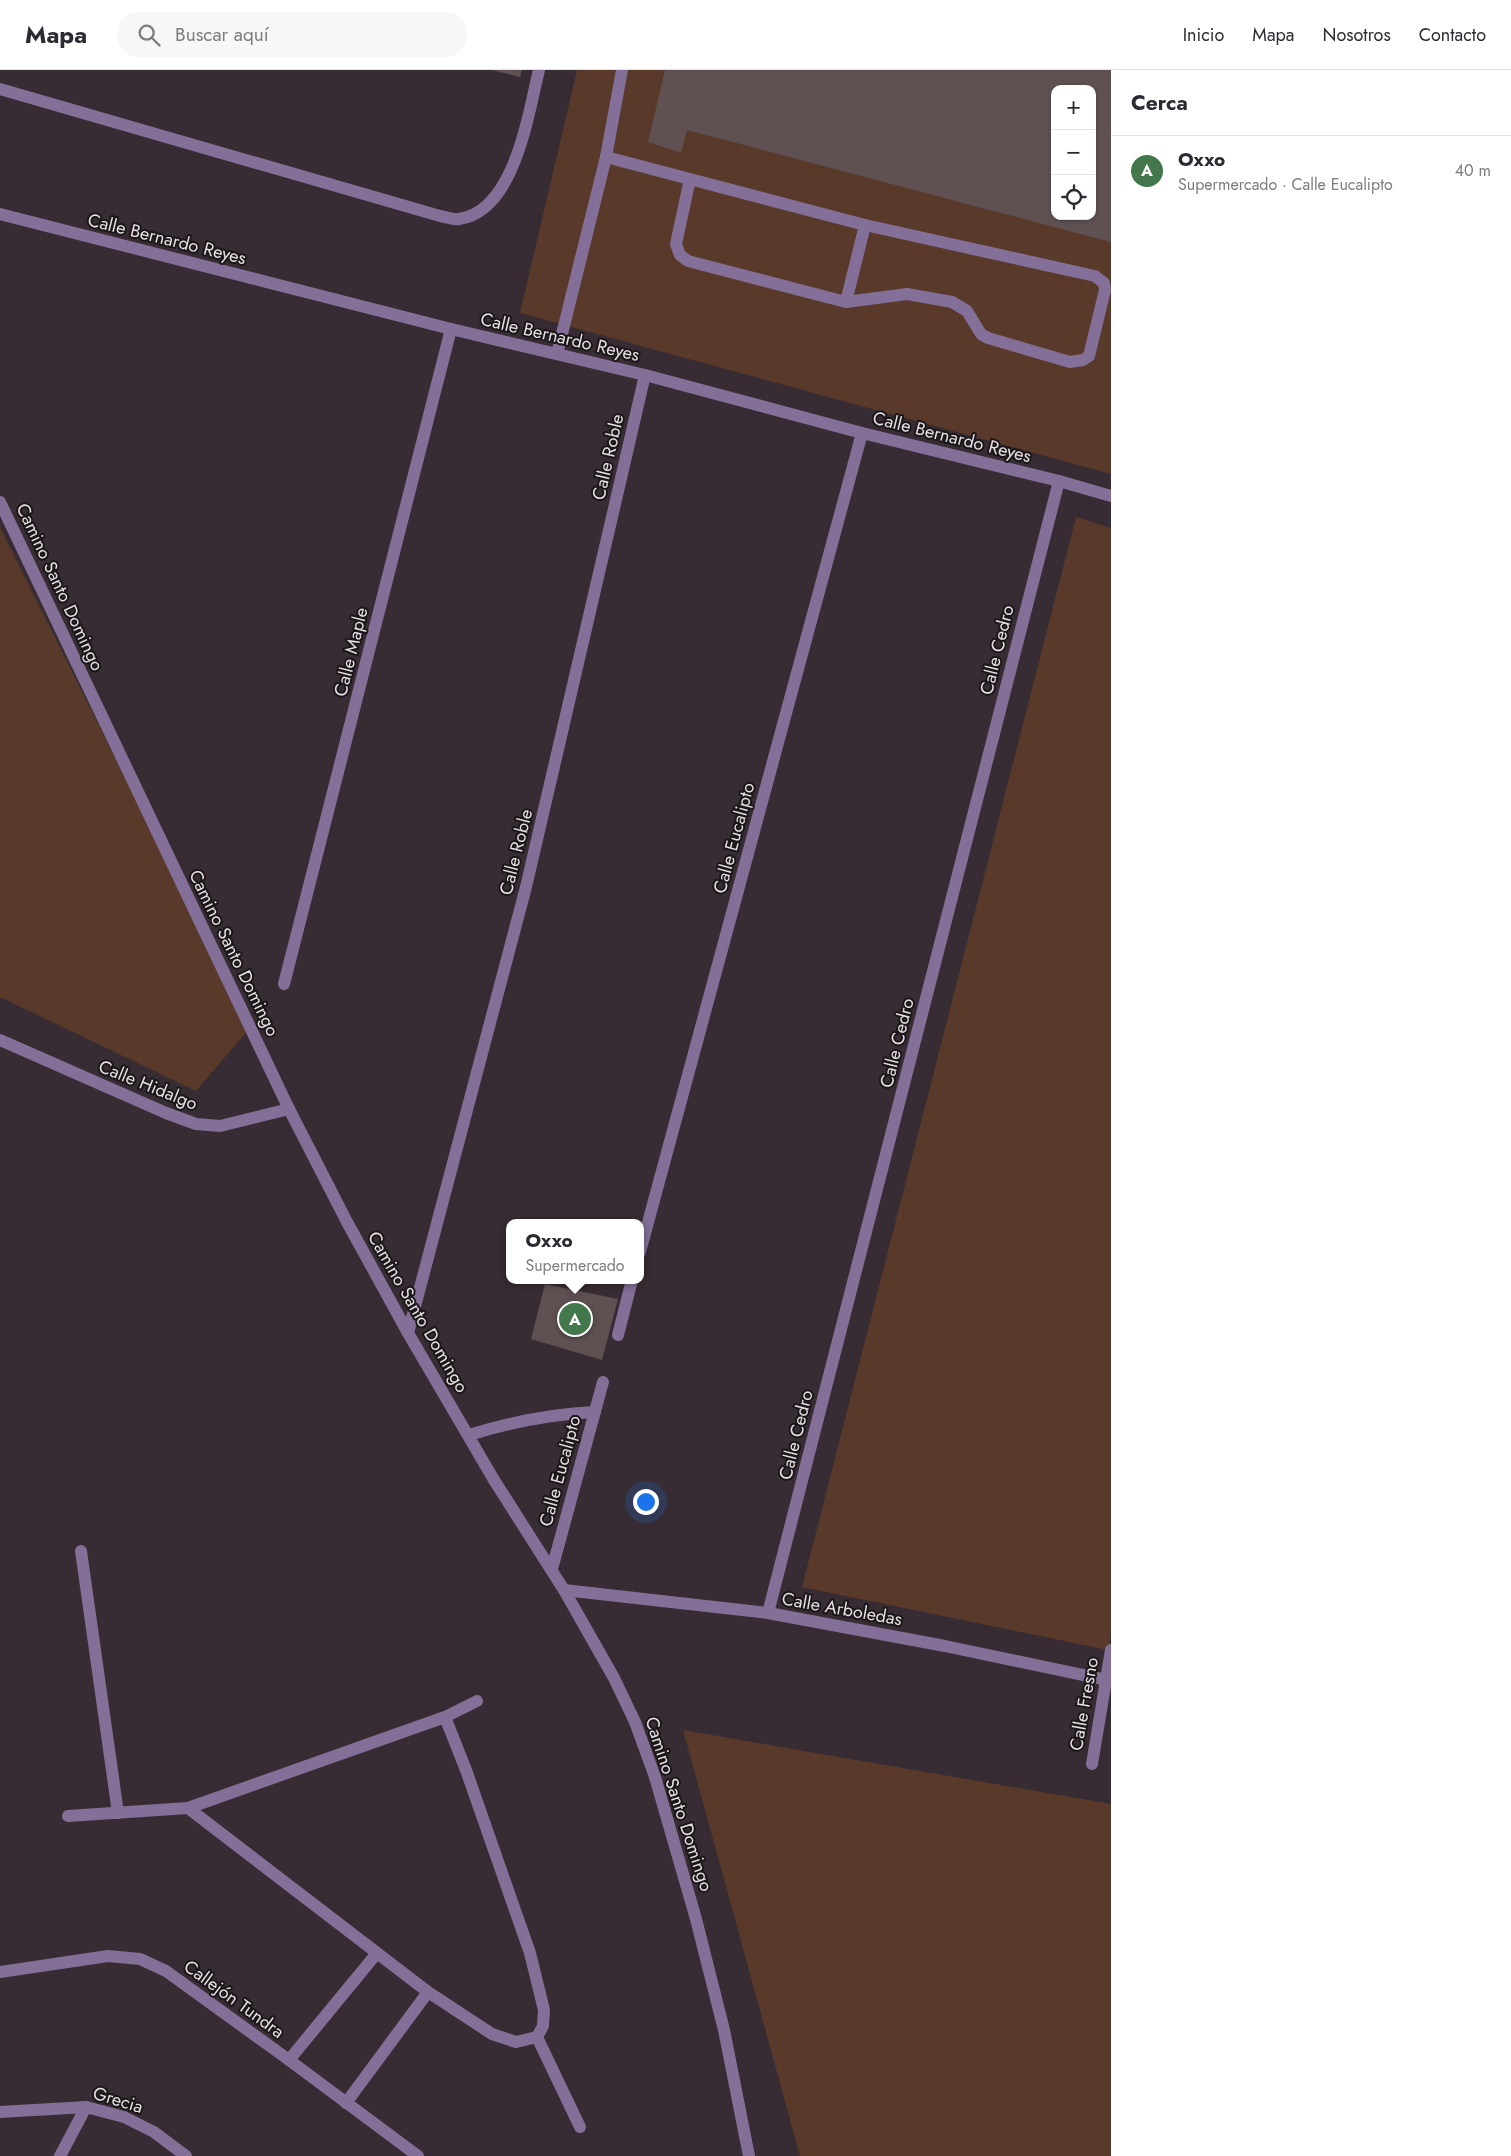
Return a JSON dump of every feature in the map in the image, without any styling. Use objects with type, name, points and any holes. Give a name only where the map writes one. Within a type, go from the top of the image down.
[{"type":"street","points":[[0,89],[440,216],[459,219],[486,209],[505,185],[518,153],[539,70]]},
{"type":"street","points":[[557,354],[606,157],[622,70]]},
{"type":"street","points":[[606,157],[690,179],[865,225],[1095,276],[1104,282],[1105,290],[1092,348],[1088,356],[1083,360],[1070,362],[988,338],[981,334],[967,311],[952,302],[907,294],[846,302],[688,261],[680,255],[676,244],[690,179]]},
{"type":"street","name":"Calle Bernardo Reyes","points":[[0,214],[452,329],[645,375],[862,433],[1059,481],[1111,496]]},
{"type":"street","points":[[846,302],[865,225]]},
{"type":"street","name":"Calle Maple","points":[[284,984],[452,329]]},
{"type":"street","name":"Calle Roble","points":[[408,1333],[526,887],[645,375]]},
{"type":"street","name":"Calle Eucalipto","points":[[644,1237],[862,433]]},
{"type":"street","name":"Calle Cedro","points":[[768,1613],[1059,481]]},
{"type":"street","name":"Camino Santo Domingo","points":[[0,502],[289,1109],[347,1222],[408,1333],[552,1569],[614,1678],[635,1722],[655,1777],[696,1919],[724,2030],[749,2156]]},
{"type":"street","name":"Calle Hidalgo","points":[[0,1040],[166,1113],[196,1124],[220,1126],[289,1109]]},
{"type":"street","points":[[618,1335],[631,1284]]},
{"type":"street","name":"Calle Eucalipto","points":[[552,1569],[603,1382]]},
{"type":"street","points":[[469,1435],[523,1419],[564,1413],[595,1412]]},
{"type":"street","points":[[81,1551],[118,1813]]},
{"type":"street","name":"Calle Arboledas","points":[[564,1590],[768,1613],[945,1646],[1109,1680]]},
{"type":"street","name":"Calle Fresno","points":[[1092,1764],[1109,1680],[1111,1650]]},
{"type":"street","points":[[68,1816],[188,1808],[445,1717],[477,1701]]},
{"type":"street","points":[[445,1717],[466,1770],[530,1953],[544,2010],[542,2026],[537,2037],[580,2127]]},
{"type":"street","points":[[188,1808],[428,1992],[500,2038],[516,2042],[537,2037]]},
{"type":"street","points":[[290,2060],[377,1953]]},
{"type":"street","name":"Callejón Tundra","points":[[0,1972],[108,1956],[140,1959],[166,1971],[290,2060],[418,2156]]},
{"type":"street","points":[[346,2103],[428,1992]]},
{"type":"street","points":[[60,2156],[86,2107]]},
{"type":"street","name":"Grecia","points":[[0,2112],[86,2107],[124,2117],[154,2132],[186,2156]]},
{"type":"shaded area","points":[[577,70],[1111,70],[1111,474],[520,313]]},
{"type":"shaded area","points":[[1076,517],[1111,528],[1111,1633],[1108,1650],[802,1587]]},
{"type":"shaded area","points":[[0,527],[250,1028],[196,1091],[0,997]]},
{"type":"shaded area","points":[[683,1730],[1111,1804],[1111,2156],[800,2156]]},
{"type":"building","points":[[491,70],[522,70],[520,77]]},
{"type":"building","points":[[665,70],[1111,70],[1111,242],[687,130],[681,153],[648,142]]},
{"type":"building","points":[[545,1284],[618,1299],[602,1360],[531,1339]]},
{"type":"place","name":"Oxxo","points":[[575,1319]]}]
